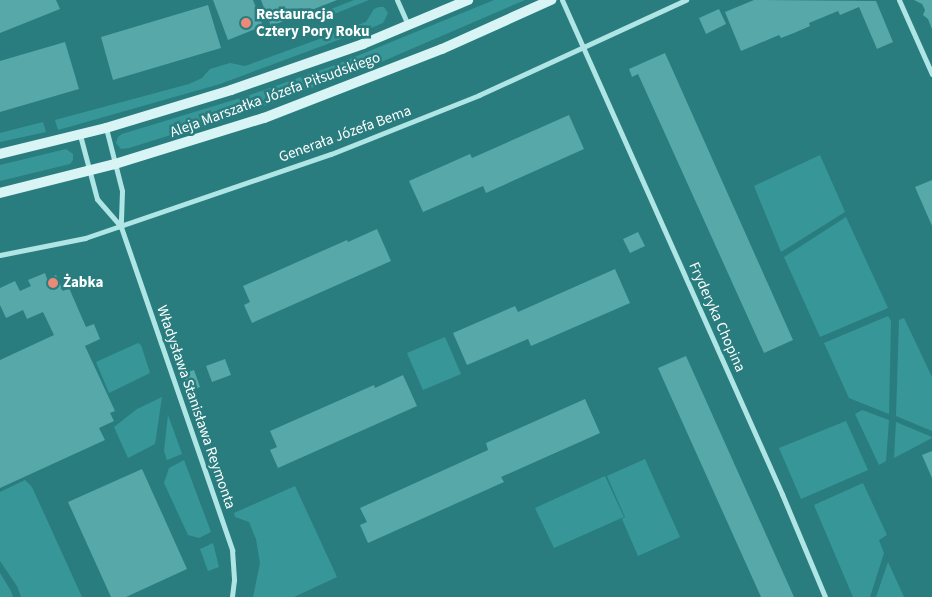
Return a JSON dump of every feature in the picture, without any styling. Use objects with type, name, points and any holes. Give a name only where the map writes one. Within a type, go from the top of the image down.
[{"type":"street","points":[[397,0],[408,26]]},
{"type":"street","name":"Aleja Marszałka Józefa Piłsudskiego","points":[[0,154],[106,128],[241,87],[408,26],[468,0]]},
{"type":"street","name":"Aleja Marszałka Józefa Piłsudskiego","points":[[0,193],[115,164],[220,132],[334,92],[442,49],[551,0]]},
{"type":"street","name":"Fryderyka Chopina","points":[[562,0],[825,597]]},
{"type":"street","name":"Generała Józefa Bema","points":[[0,255],[85,238],[121,227],[348,148],[443,110],[584,49],[686,0]]},
{"type":"street","points":[[899,0],[932,74]]},
{"type":"street","name":"Władysława Stanisława Reymonta","points":[[106,128],[122,191],[121,227],[232,550],[234,580],[232,597]]},
{"type":"street","name":"Władysława Stanisława Reymonta","points":[[80,135],[97,199],[121,227]]},
{"type":"shaded area","points":[[354,0],[369,0],[319,20],[315,18],[316,15]]},
{"type":"shaded area","points":[[494,0],[525,0],[381,62],[261,107],[129,148],[121,149],[116,143],[118,137],[122,134],[247,96],[335,65]]},
{"type":"shaded area","points":[[384,7],[388,13],[383,23],[376,26],[220,84],[58,130],[55,120],[189,84],[202,78],[210,69],[230,63],[245,66],[366,22],[374,9]]},
{"type":"shaded area","points":[[43,122],[46,132],[0,142],[0,133]]},
{"type":"shaded area","points":[[66,149],[73,154],[73,160],[70,164],[0,181],[0,165]]},
{"type":"shaded area","points":[[820,155],[845,212],[781,252],[754,186]]},
{"type":"shaded area","points":[[846,217],[888,308],[820,337],[784,257]]},
{"type":"shaded area","points":[[888,316],[891,321],[889,414],[849,398],[824,343]]},
{"type":"shaded area","points":[[904,318],[932,377],[932,431],[896,416],[899,320]]},
{"type":"shaded area","points":[[445,337],[461,374],[423,390],[407,353]]},
{"type":"shaded area","points":[[138,343],[141,345],[150,373],[109,393],[96,362]]},
{"type":"shaded area","points":[[162,397],[155,444],[128,458],[114,427],[137,409]]},
{"type":"shaded area","points":[[862,410],[889,420],[886,461],[879,465],[855,414]]},
{"type":"shaded area","points":[[168,415],[182,454],[167,460],[164,451]]},
{"type":"shaded area","points":[[846,421],[868,470],[801,499],[779,448]]},
{"type":"shaded area","points":[[896,422],[932,437],[932,438],[894,458]]},
{"type":"shaded area","points":[[645,459],[680,537],[638,556],[622,519],[625,517],[607,476]]},
{"type":"shaded area","points":[[184,460],[211,532],[199,538],[188,535],[164,483],[169,468]]},
{"type":"shaded area","points":[[605,476],[624,517],[554,548],[535,508]]},
{"type":"shaded area","points":[[25,480],[32,487],[82,597],[21,597],[17,586],[0,561],[0,492]]},
{"type":"shaded area","points":[[863,483],[887,535],[879,540],[884,553],[870,597],[853,597],[814,505]]},
{"type":"shaded area","points":[[295,486],[337,577],[294,597],[253,597],[260,563],[256,539],[249,522],[235,517],[234,513]]},
{"type":"shaded area","points":[[213,543],[219,567],[208,571],[200,549]]},
{"type":"shaded area","points":[[888,562],[904,597],[876,597]]},
{"type":"shaded area","points":[[0,573],[11,591],[13,597],[0,597]]},
{"type":"building","points":[[0,0],[56,0],[60,9],[0,33]]},
{"type":"building","points":[[213,0],[253,0],[263,26],[228,40]]},
{"type":"building","points":[[261,0],[337,0],[271,26]]},
{"type":"building","points":[[754,0],[876,1],[893,42],[877,49],[859,7],[840,15],[838,11],[809,23],[810,26],[794,33],[781,38],[779,35],[741,51],[725,12]]},
{"type":"building","points":[[914,0],[932,0],[932,29],[928,19],[923,15],[925,10],[922,4]]},
{"type":"building","points":[[208,5],[221,48],[113,80],[101,37]]},
{"type":"building","points":[[719,9],[726,24],[706,34],[699,18]]},
{"type":"building","points":[[65,42],[79,89],[0,112],[0,61]]},
{"type":"building","points":[[665,53],[793,340],[764,353],[638,74],[632,77],[629,69]]},
{"type":"building","points":[[569,115],[584,149],[486,193],[483,186],[423,212],[409,181],[470,154],[472,158]]},
{"type":"building","points":[[932,180],[932,226],[915,187]]},
{"type":"building","points":[[377,229],[391,261],[252,323],[244,305],[250,302],[243,286],[347,240],[348,242]]},
{"type":"building","points":[[638,232],[645,246],[630,253],[623,239]]},
{"type":"building","points":[[615,269],[630,303],[531,346],[528,339],[467,365],[453,333],[515,306],[518,312]]},
{"type":"building","points":[[45,273],[47,279],[56,275],[63,291],[69,288],[86,327],[94,324],[100,339],[85,346],[115,411],[110,413],[114,421],[99,428],[105,440],[0,488],[0,360],[54,335],[43,312],[27,319],[23,310],[6,318],[0,305],[0,288],[15,281],[20,291],[31,286],[28,280]]},
{"type":"building","points":[[686,356],[794,597],[761,597],[658,368]]},
{"type":"building","points":[[225,359],[231,375],[212,382],[206,366]]},
{"type":"building","points":[[194,370],[200,387],[189,391],[183,374]]},
{"type":"building","points":[[403,375],[417,406],[278,468],[270,450],[277,447],[270,431],[374,385],[375,388]]},
{"type":"building","points":[[585,399],[600,433],[501,477],[504,482],[368,543],[360,525],[367,522],[360,508],[488,450],[486,443]]},
{"type":"building","points":[[932,451],[932,478],[922,455]]},
{"type":"building","points":[[142,469],[187,569],[126,597],[111,597],[68,502]]},
{"type":"place","name":"Restauracja Cztery Pory Roku","points":[[246,23]]},
{"type":"place","name":"Żabka","points":[[53,283]]}]
